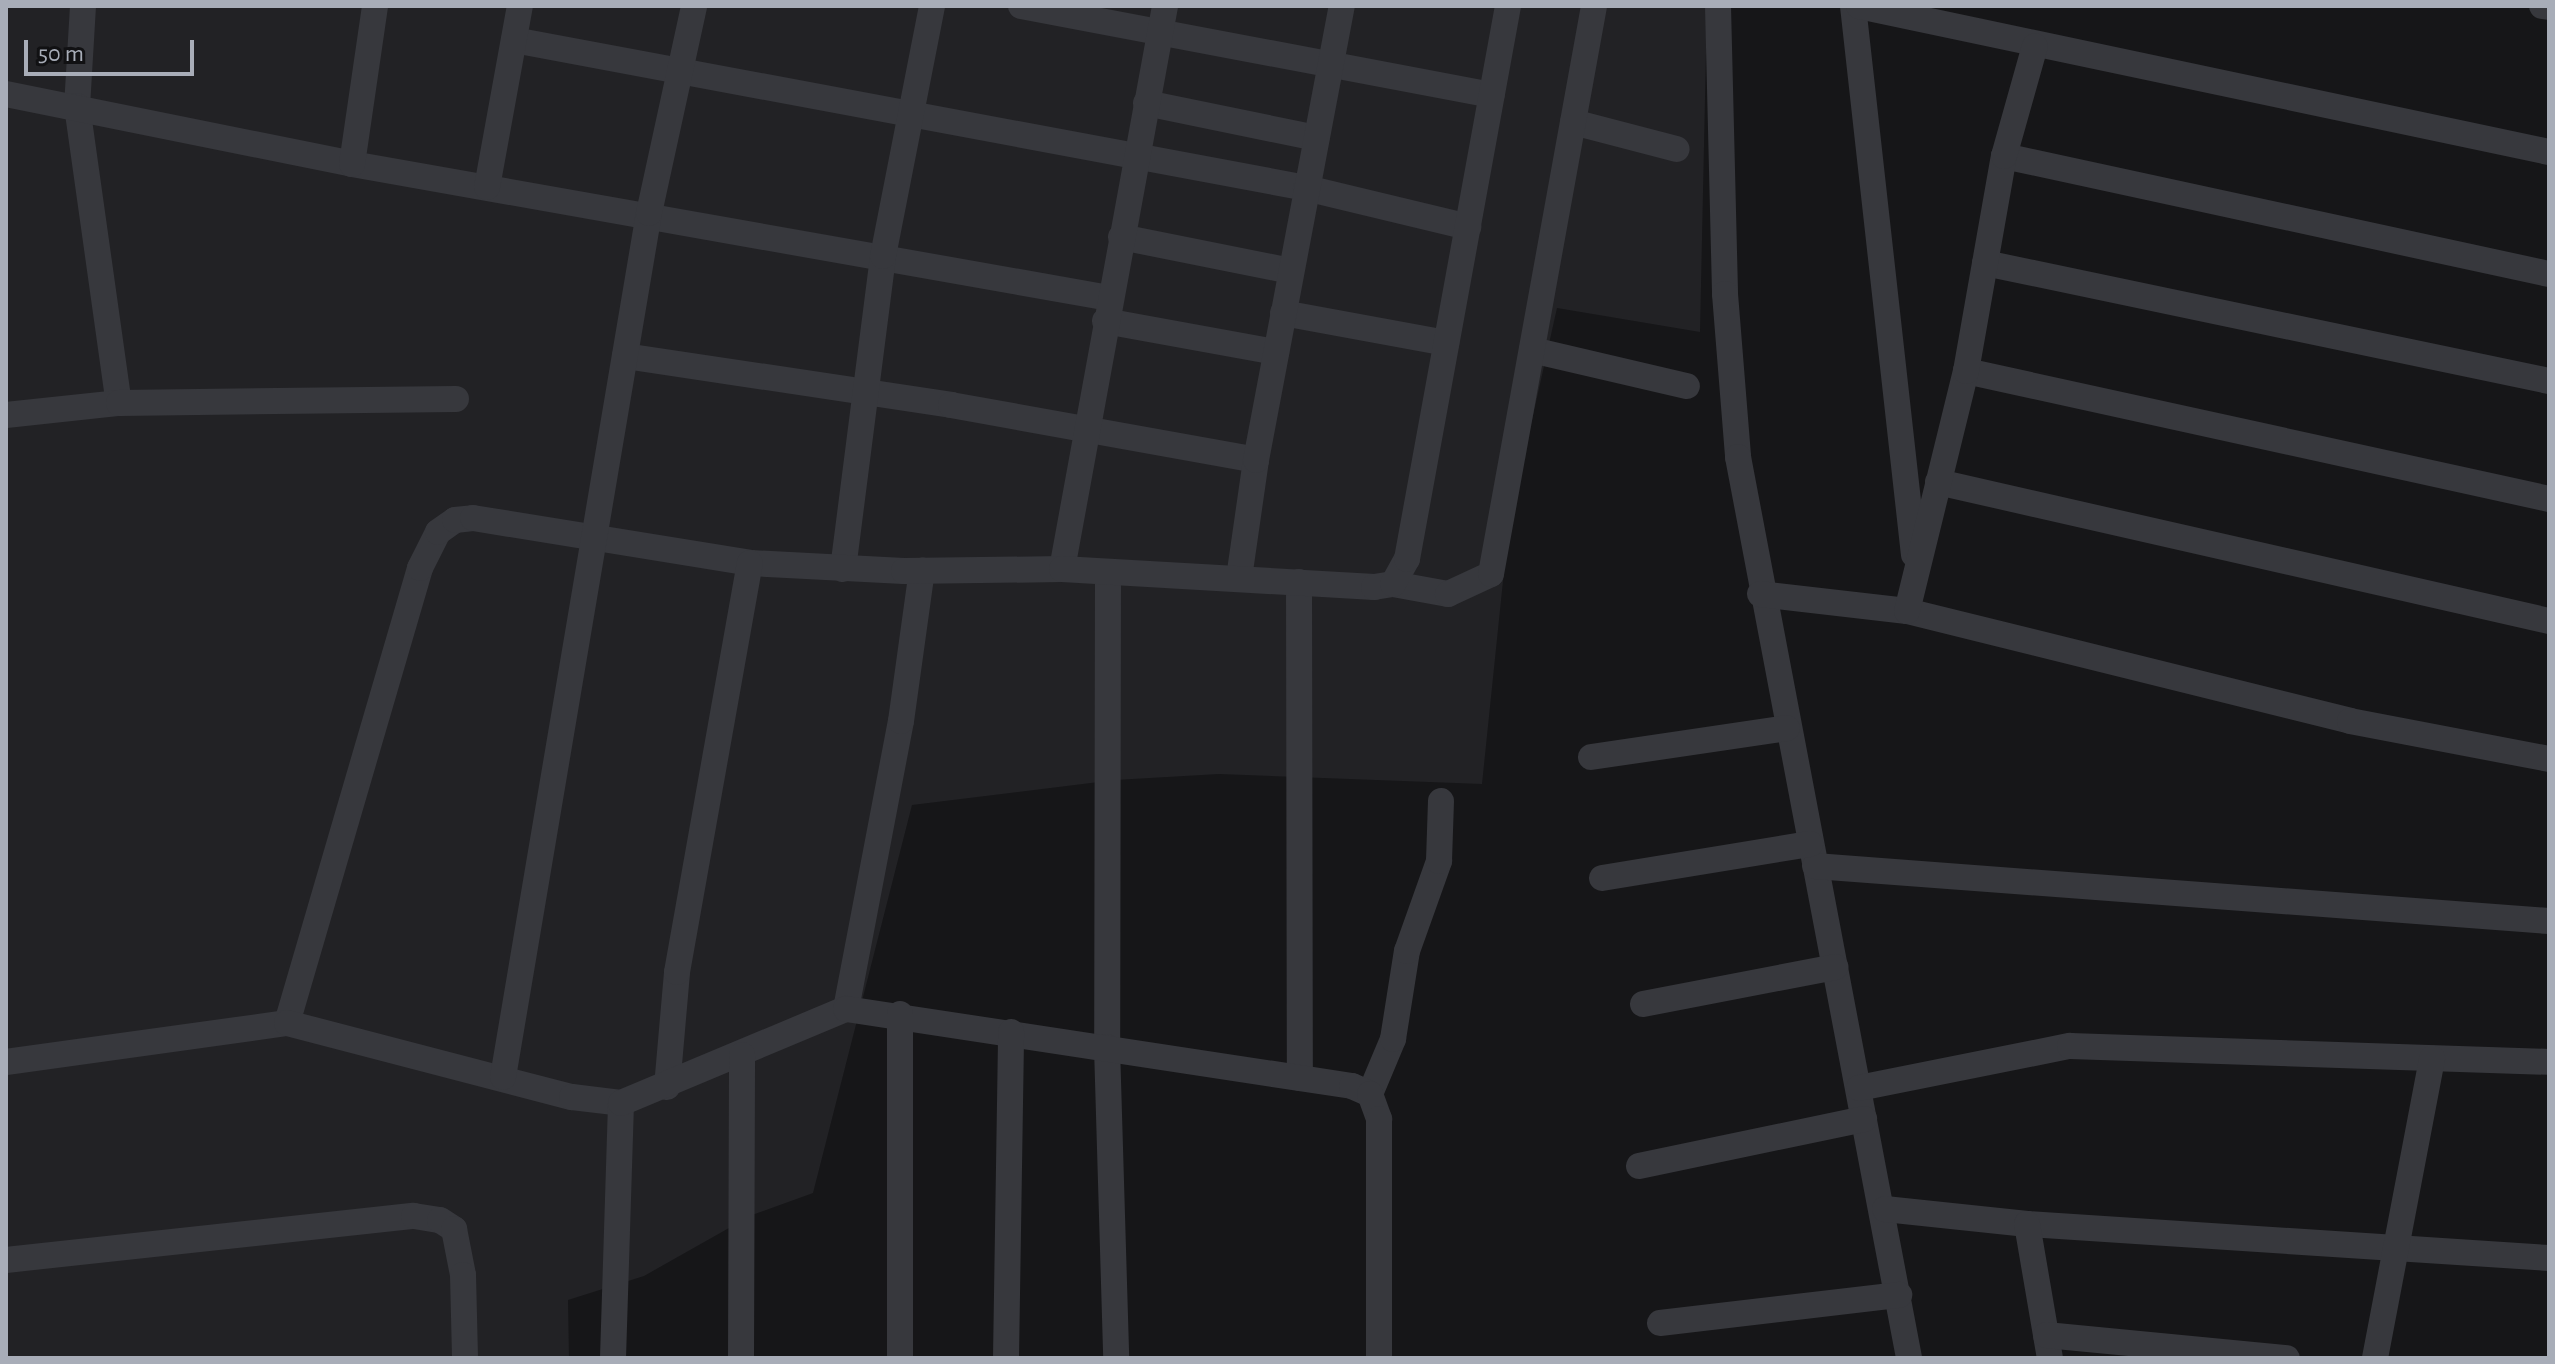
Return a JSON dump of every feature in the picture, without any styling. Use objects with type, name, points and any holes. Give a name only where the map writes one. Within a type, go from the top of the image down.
[{"type":"street","points":[[83,6],[77,106],[119,403]]},
{"type":"street","points":[[352,164],[375,6]]},
{"type":"street","points":[[487,187],[520,6]]},
{"type":"street","points":[[503,1077],[649,213],[694,6]]},
{"type":"street","points":[[843,569],[862,392],[883,256],[932,6]]},
{"type":"street","points":[[1021,6],[1162,18],[1330,66],[1492,95]]},
{"type":"street","points":[[1239,578],[1256,460],[1342,6]]},
{"type":"street","points":[[1393,584],[1407,559],[1508,6]]},
{"type":"street","points":[[287,1023],[420,568],[438,532],[455,520],[473,518],[750,563],[843,569],[1062,569],[1393,584],[1448,594],[1491,574],[1594,6]]},
{"type":"street","points":[[1718,6],[1725,294],[1738,457],[1760,594],[1864,1119],[1885,1209],[1909,1358]]},
{"type":"street","points":[[1916,573],[1856,6],[2549,152]]},
{"type":"street","points":[[2542,6],[2549,7]]},
{"type":"street","points":[[1062,569],[1162,18]]},
{"type":"street","points":[[514,40],[909,118],[1306,188],[1468,227]]},
{"type":"street","points":[[1907,611],[1966,371],[2004,156],[2035,46]]},
{"type":"street","points":[[6,94],[352,164],[649,213],[883,256],[1276,352]]},
{"type":"street","points":[[1146,103],[1316,138]]},
{"type":"street","points":[[1573,122],[1677,149]]},
{"type":"street","points":[[2004,156],[2549,274]]},
{"type":"street","points":[[1121,237],[1291,271]]},
{"type":"street","points":[[1985,263],[2549,381]]},
{"type":"street","points":[[1283,313],[1446,343]]},
{"type":"street","points":[[1532,350],[1687,386]]},
{"type":"street","points":[[625,356],[862,392],[1256,460]]},
{"type":"street","points":[[1966,371],[2549,499]]},
{"type":"street","points":[[6,415],[119,403],[456,399]]},
{"type":"street","points":[[1938,482],[2549,621]]},
{"type":"street","points":[[667,1087],[677,972],[750,563]]},
{"type":"street","points":[[846,1009],[901,721],[922,570]]},
{"type":"street","points":[[1108,572],[1107,1047],[1116,1358]]},
{"type":"street","points":[[1299,582],[1300,1078]]},
{"type":"street","points":[[1760,594],[1907,611],[2350,721],[2549,759]]},
{"type":"street","points":[[1591,757],[1787,728]]},
{"type":"street","points":[[1379,1358],[1379,1119],[1370,1094],[1393,1039],[1407,951],[1439,861],[1441,801]]},
{"type":"street","points":[[1602,878],[1812,855],[2549,921]]},
{"type":"street","points":[[1643,1004],[1835,967]]},
{"type":"street","points":[[6,1062],[287,1023],[572,1097],[621,1103],[667,1087],[846,1009],[900,1014],[1300,1078],[1370,1094]]},
{"type":"street","points":[[900,1014],[900,1358]]},
{"type":"street","points":[[1006,1358],[1011,1032]]},
{"type":"street","points":[[1859,1088],[2070,1046],[2549,1062]]},
{"type":"street","points":[[741,1358],[742,1055]]},
{"type":"street","points":[[2375,1358],[2432,1058]]},
{"type":"street","points":[[613,1358],[621,1103]]},
{"type":"street","points":[[1639,1166],[1864,1119]]},
{"type":"street","points":[[1885,1209],[2027,1224],[2549,1258]]},
{"type":"street","points":[[6,1260],[414,1216],[440,1220],[454,1229],[463,1275],[465,1358]]},
{"type":"street","points":[[2027,1224],[2048,1347],[2287,1358]]},
{"type":"street","points":[[1660,1323],[1899,1295]]},
{"type":"shaded area","points":[[6,6],[1707,6],[1700,332],[1557,308],[1509,523],[1482,784],[1219,774],[1115,780],[912,805],[813,1193],[752,1215],[644,1276],[568,1300],[569,1358],[6,1358]]}]
